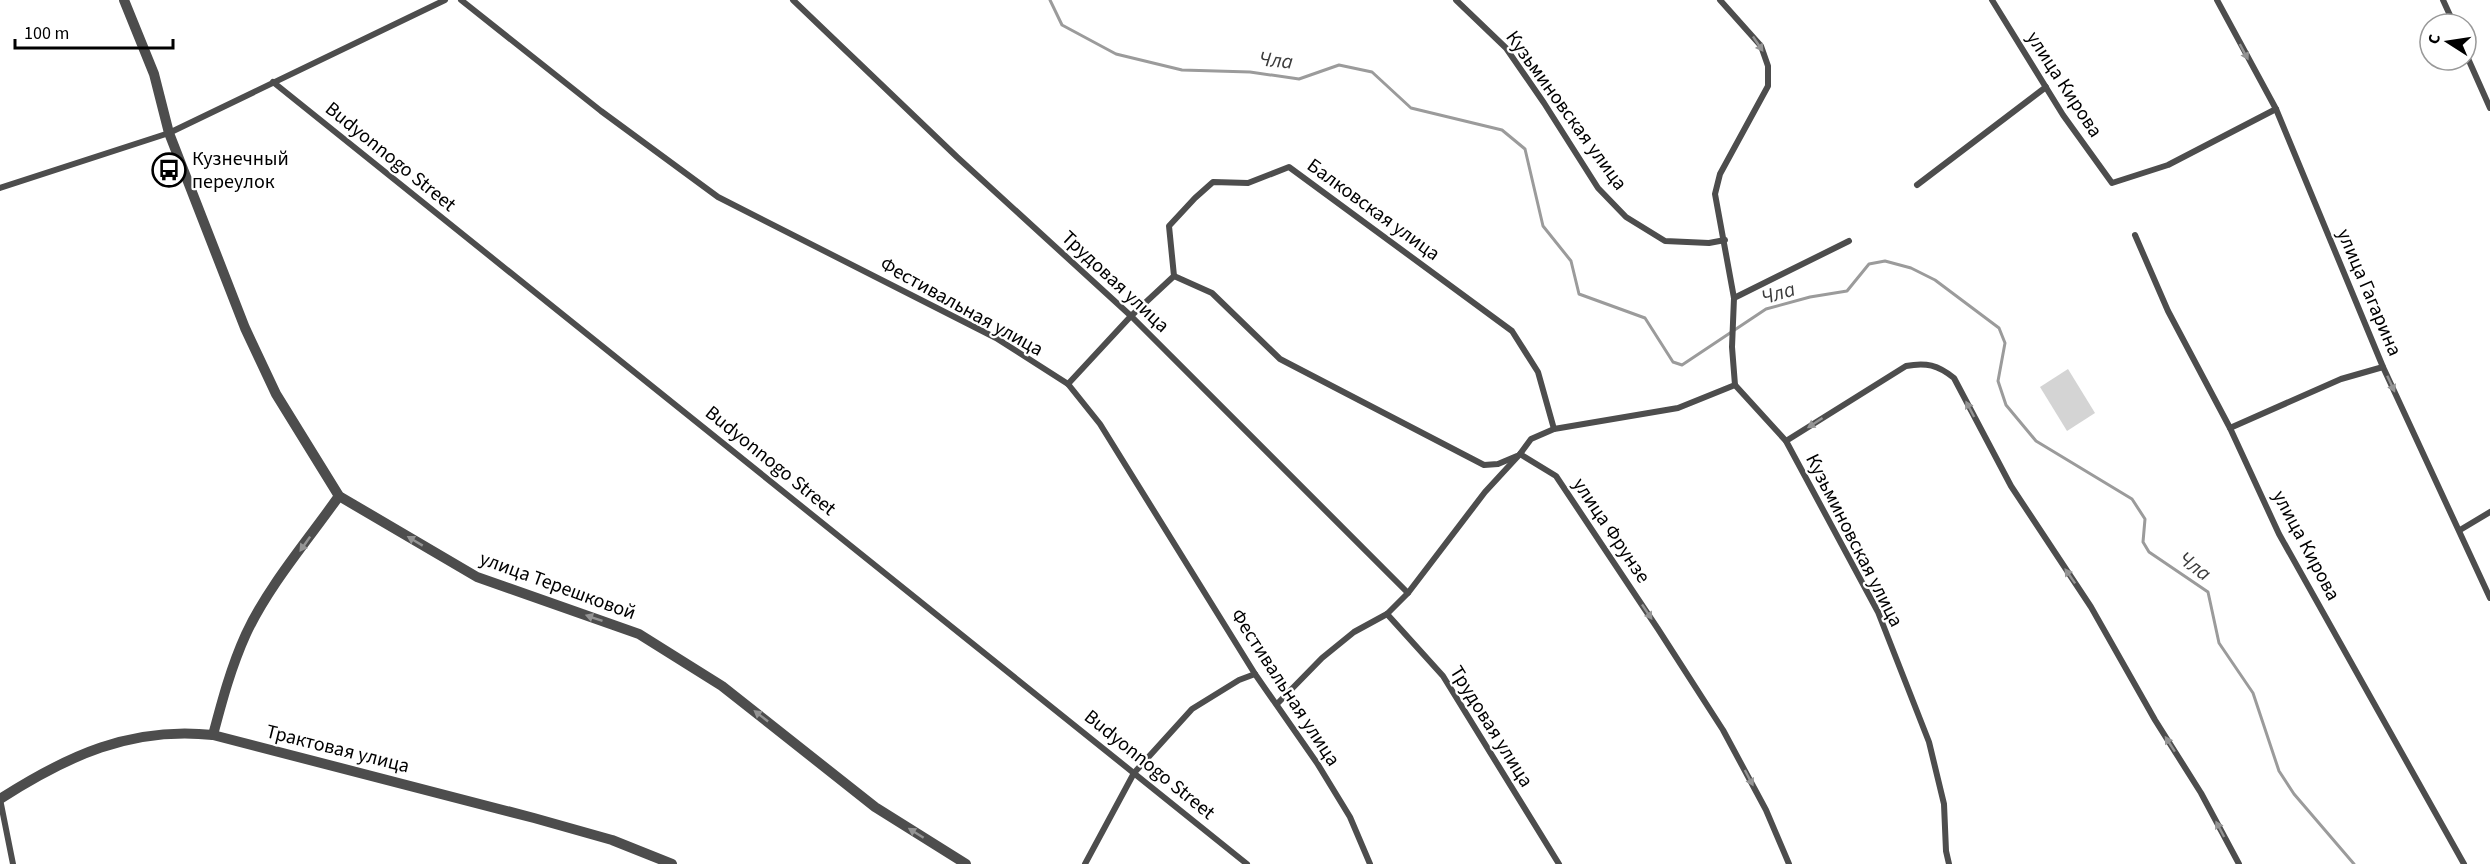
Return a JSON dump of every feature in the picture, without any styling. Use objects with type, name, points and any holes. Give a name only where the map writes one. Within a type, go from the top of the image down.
[{"type":"street","name":"улица Терешковой","points":[[124,0],[154,74],[169,133],[245,328],[276,394],[339,496],[477,578],[639,634],[722,686],[875,807],[966,864]]},
{"type":"street","points":[[0,188],[169,133],[445,0]]},
{"type":"street","name":"Фестивальная улица","points":[[461,0],[601,111],[718,197],[996,338],[1068,384],[1100,424],[1255,674],[1350,817],[1370,864]]},
{"type":"street","name":"Трудовая улица","points":[[793,0],[957,157],[1131,316],[1408,593]]},
{"type":"street","name":"Кузьминовская улица","points":[[1456,0],[1506,48],[1598,188],[1626,217],[1665,240],[1709,243],[1725,240]]},
{"type":"street","points":[[1277,704],[1322,658],[1354,632],[1387,614],[1408,593],[1485,492],[1531,439],[1554,429],[1678,408],[1736,385],[1732,347],[1734,298],[1715,194],[1720,174],[1768,86],[1768,66],[1761,46],[1720,0]]},
{"type":"street","name":"улица Кирова","points":[[1992,0],[2046,87],[2112,183],[2168,165],[2276,109]]},
{"type":"street","name":"улица Гагарина","points":[[2217,0],[2276,109],[2383,367],[2490,598]]},
{"type":"street","points":[[2474,72],[2490,108]]},
{"type":"street","name":"Budyonnogo Street","points":[[273,82],[1247,864]]},
{"type":"street","points":[[1917,185],[2046,87]]},
{"type":"street","name":"Балковская улица","points":[[1174,276],[1169,226],[1195,198],[1213,182],[1248,183],[1289,167],[1512,331],[1538,372],[1554,429]]},
{"type":"street","name":"улица Кирова","points":[[2135,235],[2168,311],[2230,428],[2279,534],[2464,864]]},
{"type":"street","points":[[1734,298],[1849,241]]},
{"type":"street","points":[[1068,384],[1131,316],[1174,276],[1212,293],[1280,359],[1406,425],[1484,465],[1498,464],[1520,454]]},
{"type":"street","points":[[1785,441],[1906,366],[1922,363],[1940,367],[1953,378],[2011,486],[2091,607],[2154,720],[2201,793],[2239,864]]},
{"type":"street","points":[[2230,428],[2341,379],[2383,367]]},
{"type":"street","name":"Кузьминовская улица","points":[[1736,385],[1785,441],[1878,612],[1929,742],[1944,804],[1946,851],[1949,864]]},
{"type":"street","name":"улица Фрунзе","points":[[1520,454],[1556,476],[1658,629],[1723,730],[1766,810],[1789,864]]},
{"type":"street","points":[[213,735],[229,675],[250,626],[339,496]]},
{"type":"street","points":[[2460,530],[2490,512]]},
{"type":"street","name":"Трудовая улица","points":[[1387,614],[1443,676],[1559,864]]},
{"type":"street","points":[[1085,864],[1134,773],[1192,709],[1239,680],[1255,674]]},
{"type":"street","name":"Трактовая улица","points":[[0,799],[46,769],[88,751],[152,735],[187,732],[213,735],[534,818],[612,840],[672,864]]},
{"type":"street","points":[[0,799],[13,864]]},
{"type":"shaded area","points":[[2068,369],[2095,413],[2067,431],[2040,387]]},
{"type":"waterway","name":"Чла","points":[[1050,0],[1062,25],[1116,54],[1182,70],[1250,72],[1299,79],[1339,65],[1372,72],[1411,108],[1502,130],[1525,149],[1543,226],[1571,261],[1579,294],[1645,318],[1673,362],[1682,365],[1766,309],[1810,297],[1847,291],[1869,264],[1885,261],[1911,268],[1935,280],[1999,328],[2005,343],[1998,381],[2006,405],[2036,441],[2132,499],[2145,519],[2143,542],[2149,552],[2208,592],[2219,643],[2253,693],[2279,771],[2294,794],[2354,864]]},
{"type":"place","name":"Кузнечный переулок","points":[[169,170]]}]
